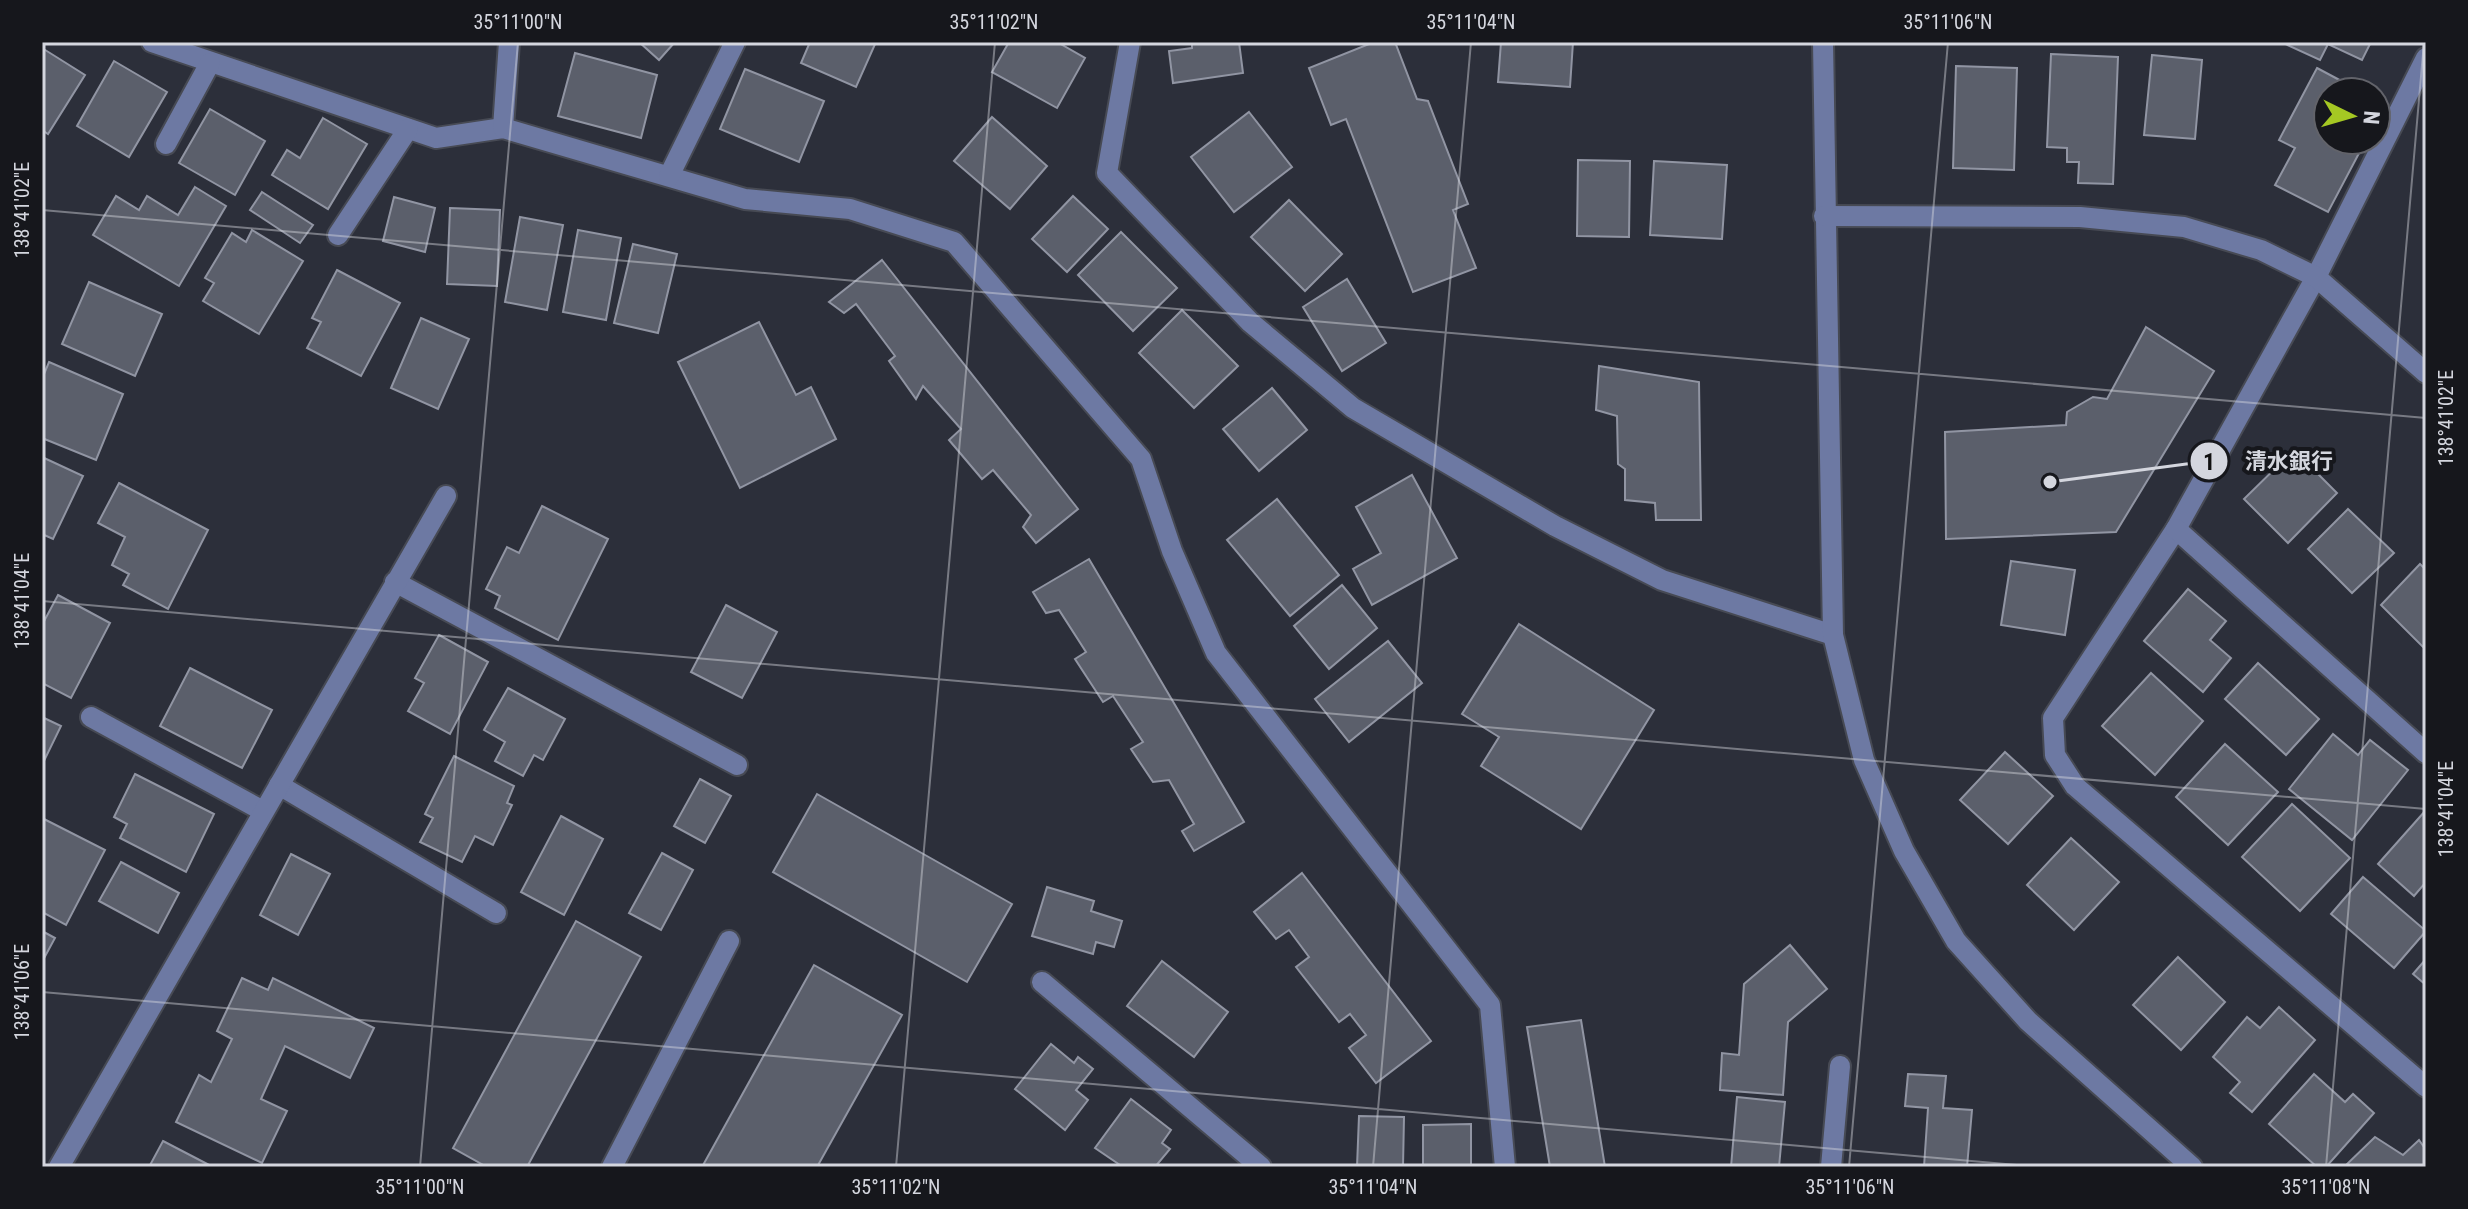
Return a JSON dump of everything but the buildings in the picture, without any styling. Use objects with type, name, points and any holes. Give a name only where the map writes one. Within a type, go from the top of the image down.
[{"type":"street","points":[[152,42],[436,138],[503,128],[745,199],[850,209],[954,242],[1141,459],[1172,551],[1216,653],[1490,1005],[1505,1167]]},
{"type":"street","points":[[503,128],[509,42]]},
{"type":"street","points":[[669,176],[735,42]]},
{"type":"street","points":[[1130,42],[1107,173],[1250,322],[1353,408],[1555,526],[1662,580],[1833,635]]},
{"type":"street","points":[[1823,42],[1833,635],[1864,760],[1904,851],[1956,941],[2028,1021],[2192,1167]]},
{"type":"street","points":[[2426,58],[2316,277],[2176,529],[2053,718],[2055,755],[2075,786],[2426,1087]]},
{"type":"street","points":[[166,144],[210,63]]},
{"type":"street","points":[[338,235],[408,129]]},
{"type":"street","points":[[1824,216],[2080,217],[2184,227],[2261,250],[2316,277],[2426,373]]},
{"type":"street","points":[[59,1167],[446,496]]},
{"type":"street","points":[[2176,529],[2426,753]]},
{"type":"street","points":[[395,582],[737,765]]},
{"type":"street","points":[[91,717],[263,811]]},
{"type":"street","points":[[279,785],[496,913]]},
{"type":"street","points":[[612,1167],[729,941]]},
{"type":"street","points":[[1042,982],[1261,1167]]},
{"type":"street","points":[[1831,1167],[1840,1066]]},
{"type":"street","points":[[42,1162],[49,1167]]},
{"type":"place","name":"清水銀行","points":[[2050,482]]}]
